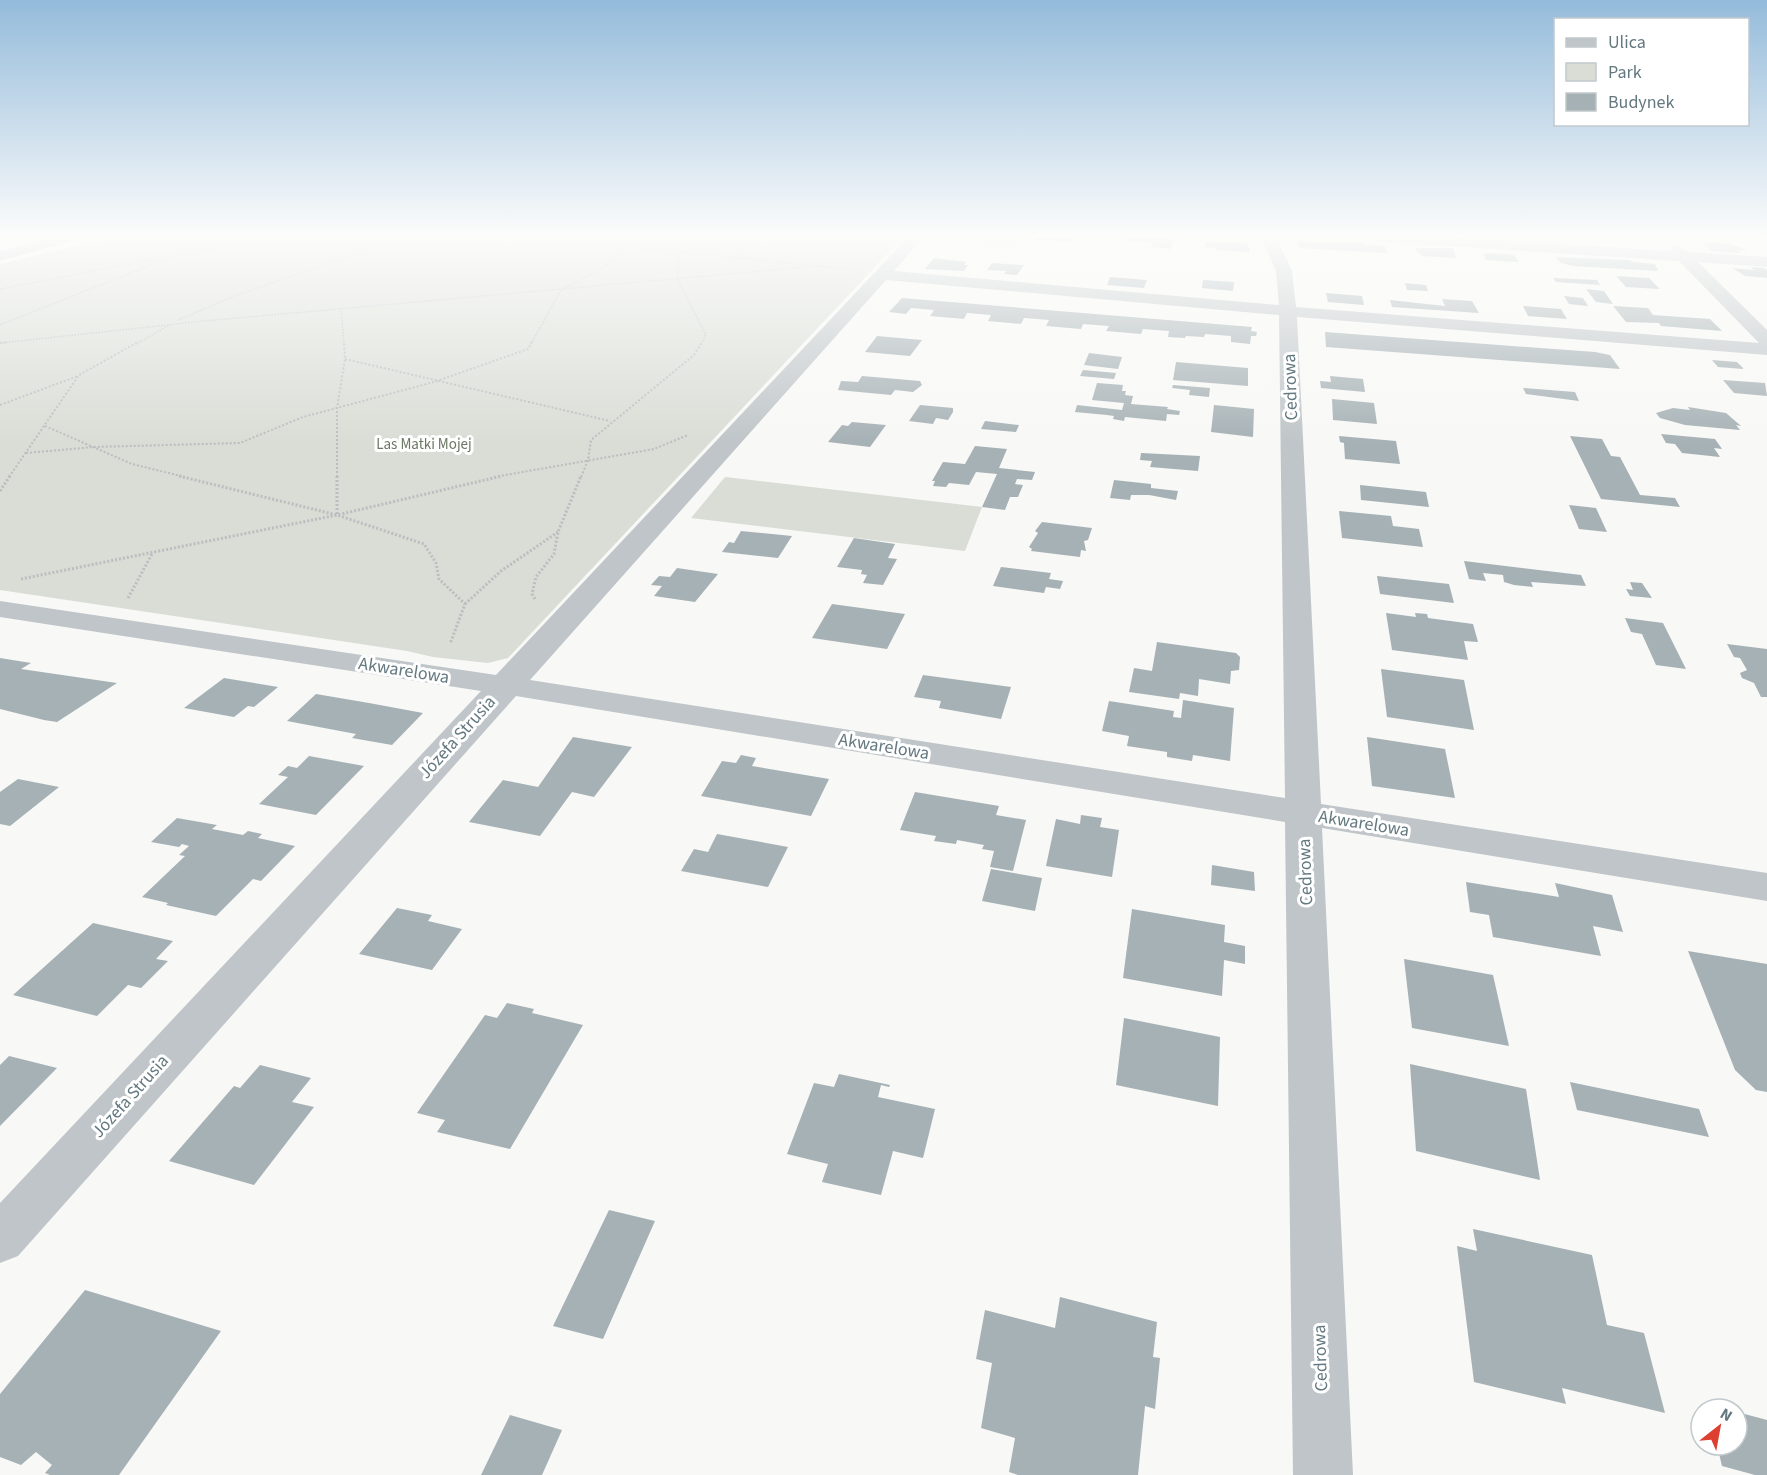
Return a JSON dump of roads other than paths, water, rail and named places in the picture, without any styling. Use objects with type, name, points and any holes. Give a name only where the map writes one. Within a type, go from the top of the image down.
[{"type":"street","name":"Józefa Strusia","points":[[0,1239],[504,685],[854,306]]},
{"type":"street","points":[[1240,306],[1767,349]]},
{"type":"street","name":"Cedrowa","points":[[1288,306],[1323,1475]]},
{"type":"street","points":[[1732,306],[1767,340]]},
{"type":"street","name":"Akwarelowa","points":[[6,595],[504,685],[1767,887]]},
{"type":"park label","name":"Las Matki Mojej","points":[[424,444]]}]
